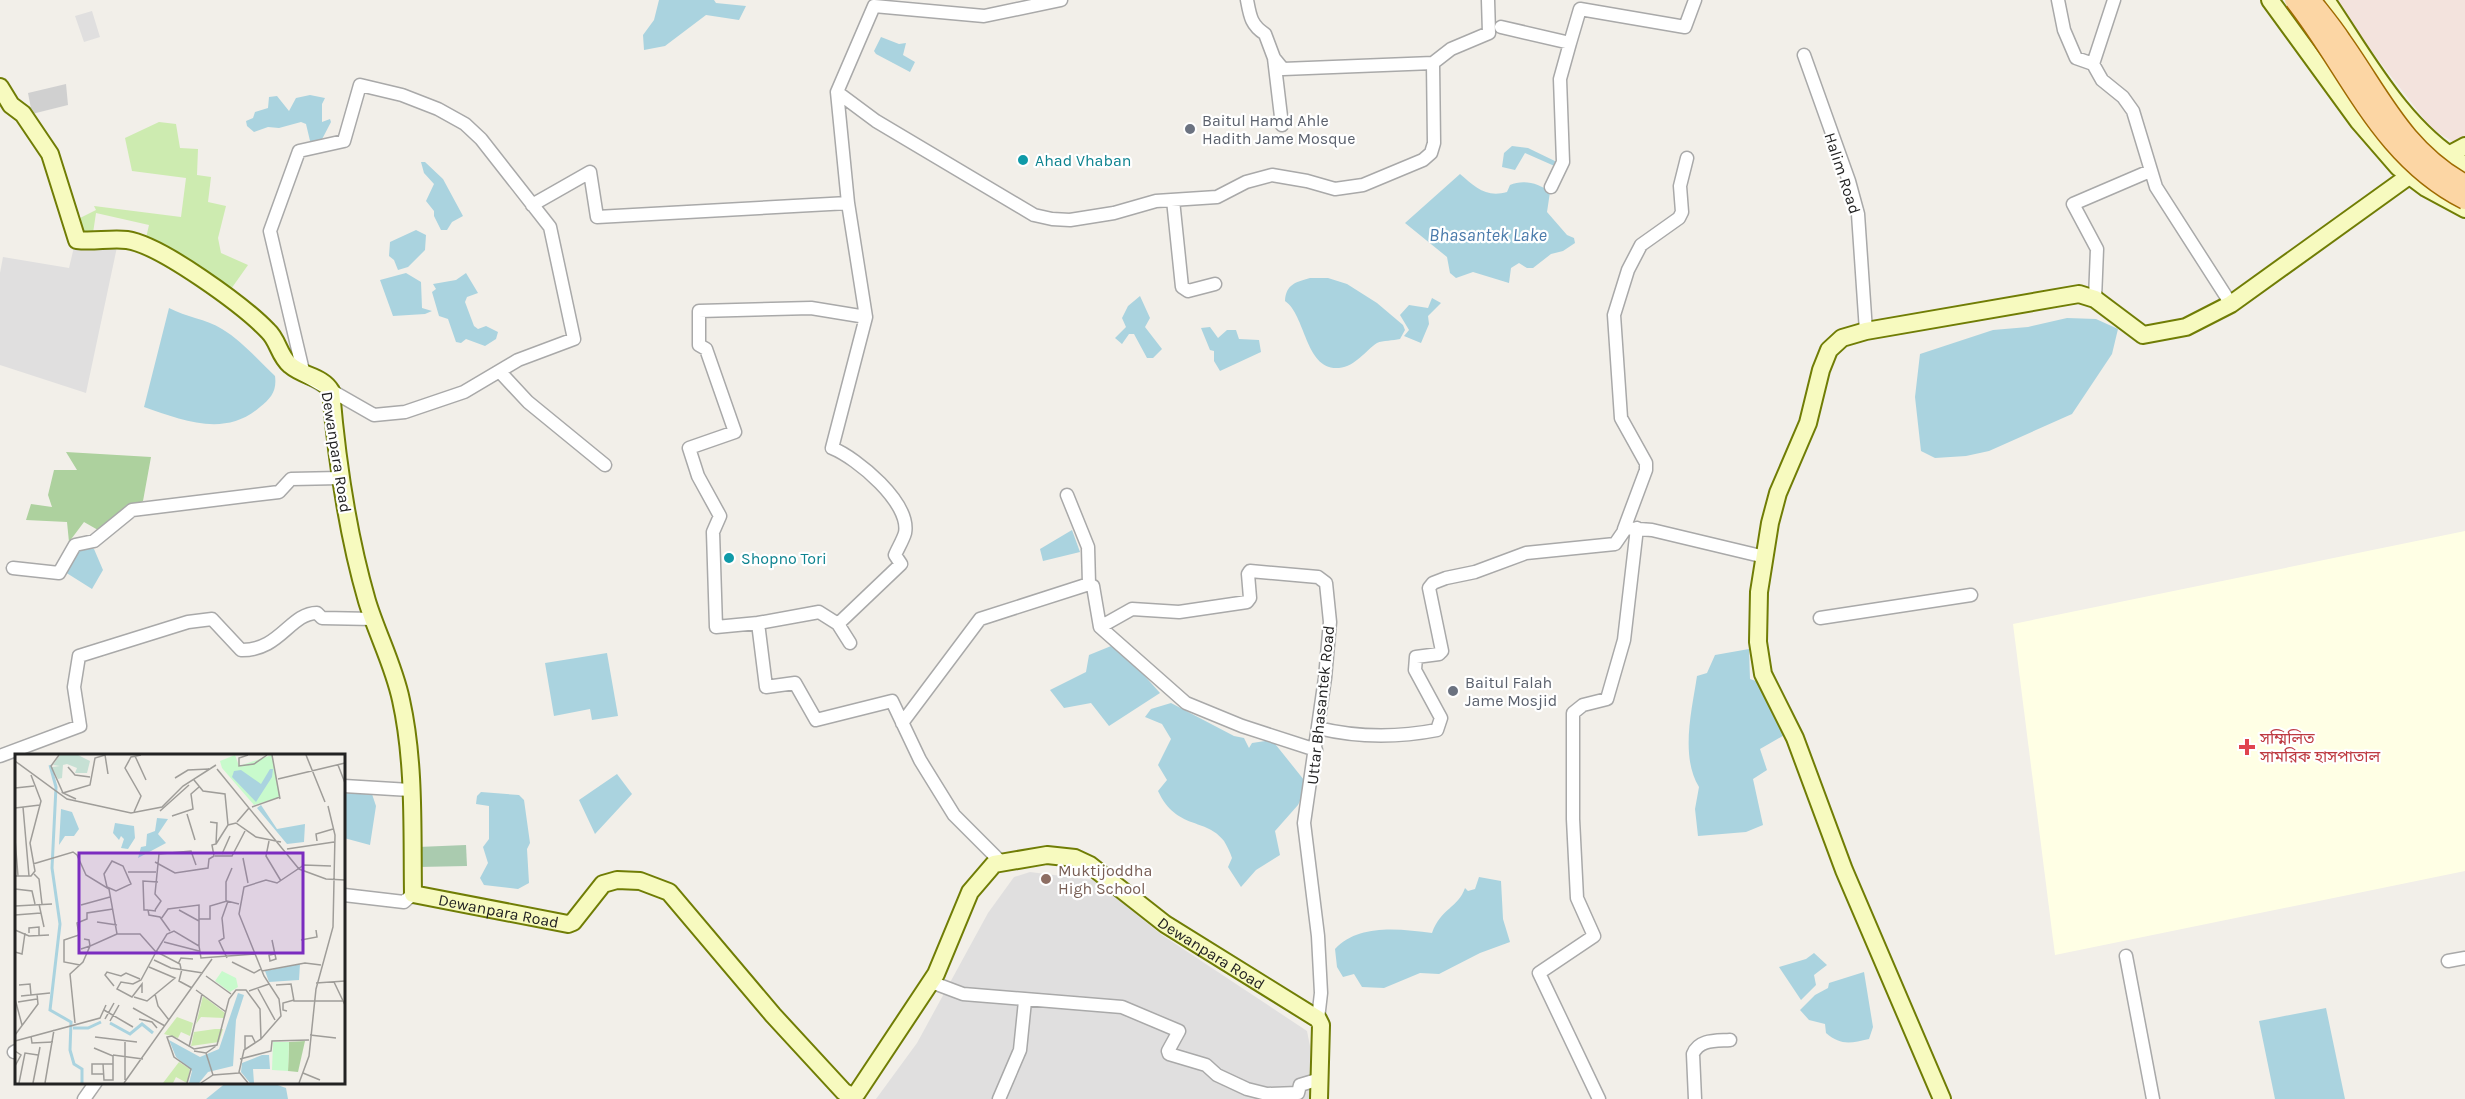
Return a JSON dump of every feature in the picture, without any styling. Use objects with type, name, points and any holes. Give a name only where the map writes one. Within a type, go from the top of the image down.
[{"type":"main road","points":[[2294,0],[2318,32],[2382,132],[2399,152],[2437,184],[2465,200]]},
{"type":"main road","points":[[2311,0],[2343,41],[2385,109],[2403,132],[2435,165],[2465,184]]},
{"type":"street","points":[[838,624],[901,564],[895,555],[905,532],[901,509],[869,471],[855,459],[832,448],[866,317],[848,203],[837,92],[874,6],[984,16],[1060,0]]},
{"type":"street","points":[[1247,0],[1251,20],[1256,29],[1265,34],[1274,58],[1282,125]]},
{"type":"street","points":[[1274,58],[1283,69],[1433,63],[1451,49],[1489,33],[1488,0]]},
{"type":"street","points":[[1551,187],[1563,162],[1560,79],[1582,5],[1685,27],[1695,0]]},
{"type":"street","points":[[2058,0],[2064,30],[2076,58],[2093,64],[2102,80],[2123,97],[2133,111],[2150,171],[2163,199],[2231,304]]},
{"type":"street","points":[[2093,64],[2114,0]]},
{"type":"street","points":[[2270,0],[2359,122],[2409,176],[2465,209]]},
{"type":"street","points":[[2326,0],[2395,99],[2424,133],[2449,156],[2465,165]]},
{"type":"street","points":[[1501,27],[1570,43]]},
{"type":"street","name":"Halim Road","points":[[1804,55],[1849,181],[1858,214],[1866,331]]},
{"type":"street","points":[[837,92],[876,121],[1034,214],[1070,220],[1173,200],[1217,197],[1246,182],[1272,175],[1335,189],[1363,185],[1423,160],[1431,153],[1434,143],[1433,63]]},
{"type":"street","points":[[304,375],[270,231],[299,151],[344,141],[360,85],[423,103],[465,124],[482,139],[550,227],[574,339],[507,366],[464,392],[405,412],[374,415],[331,390]]},
{"type":"street","name":"Dewanpara Road","points":[[0,87],[11,105],[23,114],[50,154],[77,240],[128,240],[189,269],[241,307],[270,333],[289,365],[304,375],[326,382],[331,390],[344,506],[374,619],[401,697],[407,732],[413,894],[568,924],[573,922],[603,884],[617,880],[633,880],[669,892],[773,1015],[853,1096],[931,982],[970,892],[994,864],[1047,855],[1075,858],[1090,865],[1165,924],[1317,1019]]},
{"type":"street","points":[[1942,1099],[1845,870],[1795,738],[1763,674],[1758,620],[1770,523],[1788,466],[1800,447],[1821,369],[1829,350],[1842,338],[1866,331],[2079,294],[2095,299],[2143,335],[2186,327],[2231,304],[2409,176],[2465,146]]},
{"type":"street","points":[[1318,728],[1351,736],[1400,736],[1437,730],[1441,718],[1415,670],[1414,662],[1416,657],[1439,654],[1443,646],[1430,596],[1429,588],[1433,583],[1475,572],[1526,552],[1615,544],[1624,529],[1646,470],[1646,463],[1621,418],[1614,315],[1628,270],[1641,245],[1679,218],[1682,212],[1680,186],[1688,158]]},
{"type":"street","points":[[2095,299],[2097,249],[2073,204],[2150,171]]},
{"type":"street","points":[[532,205],[590,172],[597,217],[848,203]]},
{"type":"street","points":[[1173,200],[1182,287],[1188,291],[1215,284]]},
{"type":"street","points":[[850,643],[838,624],[819,612],[716,627],[713,532],[720,516],[698,476],[689,448],[735,432],[706,349],[699,345],[699,311],[812,308],[866,317]]},
{"type":"street","points":[[507,366],[500,372],[528,402],[605,465]]},
{"type":"street","points":[[13,568],[59,573],[75,545],[94,541],[132,510],[279,492],[291,479],[340,478]]},
{"type":"street","points":[[1067,495],[1088,548],[1089,584],[1093,586],[1100,627],[1186,704],[1242,726],[1316,750]]},
{"type":"street","points":[[1624,529],[1637,528],[1765,557]]},
{"type":"street","points":[[1599,1099],[1539,973],[1594,936],[1577,898],[1573,819],[1574,712],[1583,705],[1607,699],[1624,640],[1637,528]]},
{"type":"street","name":"Uttar Bhasantek Road","points":[[1100,627],[1131,609],[1179,612],[1247,602],[1250,598],[1250,572],[1318,576],[1326,583],[1330,622],[1316,750],[1304,824],[1321,993],[1317,1019]]},
{"type":"street","points":[[902,723],[980,619],[1089,584]]},
{"type":"street","points":[[1820,618],[1971,595]]},
{"type":"street","points":[[0,756],[80,726],[74,687],[79,656],[188,622],[212,619],[241,650],[252,650],[270,644],[309,613],[317,613],[322,618],[374,619]]},
{"type":"street","points":[[758,622],[766,687],[795,683],[816,720],[892,701],[920,760],[954,815],[1002,863]]},
{"type":"street","points":[[345,786],[410,790]]},
{"type":"street","points":[[345,895],[404,902],[413,894]]},
{"type":"street","points":[[2126,956],[2153,1099]]},
{"type":"street","points":[[2448,962],[2465,958]]},
{"type":"street","points":[[931,982],[963,994],[1122,1008],[1144,1015],[1179,1031],[1168,1051],[1169,1054],[1206,1065],[1232,1083],[1267,1094],[1298,1093],[1300,1085],[1320,1079]]},
{"type":"street","points":[[999,1099],[1020,1050],[1025,1001]]},
{"type":"street","points":[[1317,1019],[1321,1025],[1319,1099]]},
{"type":"street","points":[[1695,1099],[1693,1054],[1695,1047],[1700,1043],[1730,1040]]},
{"type":"street","points":[[84,1099],[95,1084]]},
{"type":"shaded area","points":[[2332,0],[2465,0],[2465,149],[2432,129]]},
{"type":"shaded area","points":[[92,11],[100,37],[84,42],[75,16]]},
{"type":"shaded area","points":[[66,84],[68,105],[32,114],[28,93]]},
{"type":"shaded area","points":[[74,247],[117,247],[86,393],[0,365],[0,273],[3,257],[69,268]]},
{"type":"shaded area","name":"সম্মিলিত সামরিক হাসপাতাল","points":[[2465,531],[2465,871],[2055,955],[2013,624]]},
{"type":"shaded area","points":[[466,845],[467,866],[418,867],[418,847]]},
{"type":"shaded area","points":[[1030,872],[1094,880],[1162,935],[1307,1031],[1310,1046],[1310,1099],[876,1099],[917,1043],[988,913],[1014,877]]},
{"type":"green space","points":[[159,122],[176,124],[180,148],[198,149],[197,175],[211,177],[208,202],[226,206],[218,238],[221,253],[248,265],[231,289],[194,262],[146,238],[149,225],[96,213],[93,233],[82,232],[78,219],[96,210],[94,206],[181,217],[186,178],[132,171],[125,138]]},
{"type":"green space","points":[[66,452],[151,457],[143,501],[98,530],[84,522],[69,542],[67,522],[26,520],[31,504],[52,507],[48,495],[54,470],[77,470]]},
{"type":"water","points":[[659,0],[714,0],[716,3],[746,6],[739,20],[706,15],[665,46],[644,50],[643,35],[654,20]]},
{"type":"water","points":[[881,37],[899,44],[906,43],[903,55],[915,62],[910,72],[876,54],[874,51]]},
{"type":"water","points":[[310,95],[325,98],[322,104],[322,122],[330,119],[331,122],[319,145],[311,145],[306,124],[301,122],[279,128],[268,127],[254,132],[247,126],[246,121],[253,118],[255,112],[268,108],[269,97],[277,96],[289,111],[296,98]]},
{"type":"water","points":[[1512,146],[1528,148],[1559,163],[1559,168],[1525,153],[1515,170],[1502,167],[1504,153]]},
{"type":"water","points":[[421,162],[425,162],[443,179],[463,216],[452,222],[447,230],[441,230],[434,211],[426,201],[434,184],[424,173]]},
{"type":"water","name":"Bhasantek Lake","points":[[1460,174],[1476,187],[1493,194],[1507,192],[1510,185],[1520,182],[1536,184],[1546,189],[1550,192],[1547,212],[1567,235],[1574,238],[1575,243],[1563,251],[1551,254],[1533,268],[1527,268],[1519,263],[1511,268],[1509,283],[1473,272],[1456,278],[1450,273],[1447,257],[1405,223]]},
{"type":"water","points":[[416,230],[426,235],[425,250],[408,267],[398,270],[394,260],[389,256],[390,242]]},
{"type":"water","points":[[406,273],[421,282],[422,308],[432,311],[425,314],[393,316],[380,280]]},
{"type":"water","points":[[466,273],[478,293],[467,297],[465,302],[474,326],[478,329],[486,326],[498,332],[496,339],[485,346],[466,339],[461,343],[456,342],[448,319],[439,316],[432,292],[436,289],[433,284],[456,280]]},
{"type":"water","points":[[1310,278],[1328,278],[1347,284],[1377,303],[1403,325],[1405,330],[1400,339],[1377,343],[1345,367],[1328,367],[1319,361],[1307,341],[1298,318],[1285,301],[1290,287]]},
{"type":"water","points":[[1140,296],[1150,318],[1145,327],[1162,349],[1153,358],[1147,358],[1134,334],[1129,334],[1122,344],[1115,338],[1126,327],[1122,318],[1128,306]]},
{"type":"water","points":[[1432,298],[1441,303],[1428,316],[1429,324],[1421,343],[1404,336],[1409,330],[1400,315],[1409,305],[1428,308]]},
{"type":"water","points":[[169,308],[203,320],[229,334],[275,376],[274,390],[260,407],[232,422],[203,424],[144,407]]},
{"type":"water","points":[[2067,318],[2096,319],[2118,329],[2112,354],[2072,414],[1989,451],[1966,456],[1935,458],[1921,451],[1915,397],[1920,354],[1993,330],[2028,327]]},
{"type":"water","points":[[1210,327],[1218,338],[1227,330],[1236,330],[1239,339],[1259,340],[1261,352],[1220,371],[1214,361],[1214,351],[1210,350],[1201,328]]},
{"type":"water","points":[[1072,530],[1080,552],[1043,561],[1040,549]]},
{"type":"water","points":[[87,546],[94,549],[103,570],[92,589],[65,572],[78,549]]},
{"type":"water","points":[[1116,644],[1160,693],[1109,726],[1091,703],[1064,708],[1050,690],[1086,672],[1089,655]]},
{"type":"water","points":[[1749,649],[1750,679],[1762,683],[1788,733],[1760,749],[1767,770],[1753,779],[1763,825],[1746,832],[1698,836],[1695,809],[1699,787],[1693,775],[1689,747],[1690,718],[1697,676],[1707,673],[1715,655]]},
{"type":"water","points":[[607,653],[618,716],[592,720],[590,709],[554,716],[545,663]]},
{"type":"water","points":[[1171,703],[1234,736],[1244,738],[1249,748],[1252,743],[1272,740],[1308,785],[1298,805],[1275,831],[1280,855],[1256,870],[1241,887],[1228,867],[1232,858],[1224,841],[1209,829],[1182,818],[1174,812],[1158,791],[1167,780],[1158,765],[1171,739],[1162,724],[1145,717],[1151,709]]},
{"type":"water","points":[[617,774],[632,794],[595,834],[579,800]]},
{"type":"water","points":[[345,791],[372,794],[376,806],[370,845],[345,838]]},
{"type":"water","points":[[481,792],[519,795],[524,800],[530,843],[527,849],[529,883],[518,889],[484,885],[480,878],[488,863],[483,847],[489,839],[489,806],[476,804],[477,796]]},
{"type":"water","points":[[1479,877],[1501,881],[1503,919],[1510,942],[1480,953],[1439,974],[1420,973],[1384,988],[1362,987],[1354,974],[1343,977],[1337,967],[1335,949],[1345,941],[1368,931],[1394,929],[1432,933],[1440,918],[1458,900],[1465,888],[1468,891],[1475,889]]},
{"type":"water","points":[[1814,953],[1827,965],[1814,975],[1816,985],[1801,1000],[1779,967],[1806,959]]},
{"type":"water","points":[[1864,972],[1873,1027],[1869,1039],[1841,1042],[1826,1033],[1825,1024],[1809,1020],[1800,1010],[1815,995],[1828,988],[1829,983]]},
{"type":"water","points":[[2326,1008],[2345,1099],[2275,1099],[2259,1021]]},
{"type":"water","points":[[225,1084],[275,1084],[286,1088],[288,1099],[206,1099]]},
{"type":"place","name":"Baitul Hamd Ahle Hadith Jame Mosque","points":[[1190,129]]},
{"type":"place","name":"Ahad Vhaban","points":[[1023,160]]},
{"type":"place","name":"Shopno Tori","points":[[729,558]]},
{"type":"place","name":"Baitul Falah Jame Mosjid","points":[[1453,691]]},
{"type":"place","name":"সম্মিলিত সামরিক হাসপাতাল","points":[[2247,747]]},
{"type":"place","name":"Muktijoddha High School","points":[[1046,879]]}]
